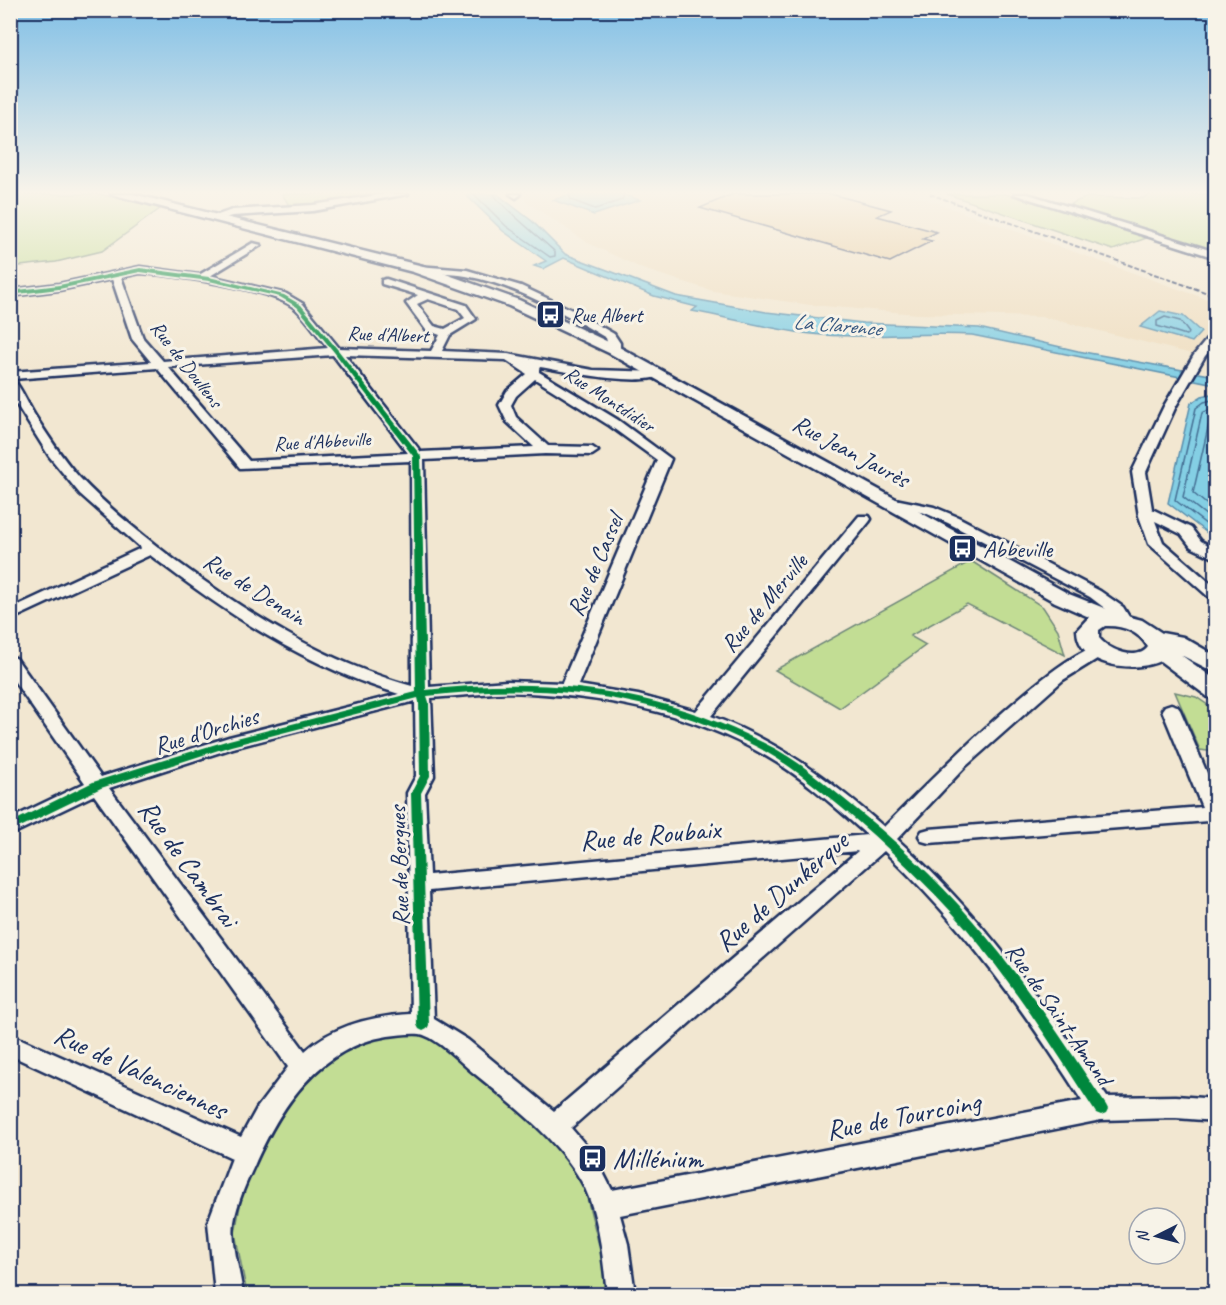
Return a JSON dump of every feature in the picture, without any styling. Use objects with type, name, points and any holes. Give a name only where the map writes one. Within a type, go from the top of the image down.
[{"type":"main road","name":"Rue Jean Jaurès","points":[[362,255],[418,269],[514,303],[614,350],[1062,598],[1140,626],[1157,643]]},
{"type":"main road","name":"Rue Jean Jaurès","points":[[1062,598],[1089,629],[1089,640],[1099,650]]},
{"type":"main road","points":[[1089,629],[1097,622],[1118,620]]},
{"type":"main road","points":[[1157,643],[1175,642],[1215,666]]},
{"type":"main road","points":[[1140,661],[1155,655],[1157,643]]},
{"type":"main road","points":[[1157,643],[1215,692]]},
{"type":"main road","points":[[1099,650],[1119,659],[1140,661],[1171,671],[1215,692]]},
{"type":"street","points":[[200,278],[239,255]]},
{"type":"street","points":[[10,293],[140,270],[200,278],[282,296],[299,306],[417,456]]},
{"type":"street","name":"Rue de Doullens","points":[[116,276],[138,339],[245,465]]},
{"type":"street","points":[[386,282],[462,307],[471,319],[446,333],[435,354]]},
{"type":"street","points":[[427,295],[411,303],[430,328],[446,333]]},
{"type":"street","points":[[1215,335],[1170,406],[1139,472],[1145,511],[1156,544],[1215,596]]},
{"type":"street","name":"Rue d'Albert","points":[[10,376],[336,351],[508,357],[593,373],[656,374]]},
{"type":"street","name":"Rue Montdidier","points":[[508,357],[614,423],[664,459]]},
{"type":"street","name":"Rue Montdidier","points":[[534,374],[533,368],[546,363]]},
{"type":"street","points":[[534,374],[511,394],[505,405],[511,419],[545,450]]},
{"type":"street","name":"Rue de Denain","points":[[10,382],[34,427],[84,490],[151,549],[218,598],[288,640],[345,670],[399,690],[421,694]]},
{"type":"street","name":"Rue d'Abbeville","points":[[245,465],[545,450],[592,452]]},
{"type":"street","name":"Rue de Bergues","points":[[417,456],[421,694],[424,702],[425,776],[417,793],[423,1025]]},
{"type":"street","name":"Rue de Cassel","points":[[568,689],[664,459]]},
{"type":"street","points":[[890,502],[929,510],[973,530],[1095,594],[1117,609],[1118,620]]},
{"type":"street","points":[[1145,511],[1186,531],[1196,543],[1215,555]]},
{"type":"street","name":"Rue de Merville","points":[[700,718],[864,519]]},
{"type":"street","points":[[10,615],[151,549]]},
{"type":"street","name":"Rue de Dunkerque","points":[[553,1128],[885,839],[958,762],[1057,676],[1099,650]]},
{"type":"street","name":"Rue de Cambrai","points":[[10,662],[302,1067]]},
{"type":"street","name":"Rue de Saint-Amand","points":[[421,694],[452,689],[507,686],[568,689],[641,702],[700,718],[761,745],[806,772],[885,839],[928,881],[983,941],[1041,1018],[1101,1109]]},
{"type":"street","name":"Rue d'Orchies","points":[[10,828],[97,785],[229,743],[421,694]]},
{"type":"street","points":[[929,836],[1215,815],[1171,710]]},
{"type":"street","name":"Rue de Roubaix","points":[[420,884],[834,846],[885,839]]},
{"type":"street","points":[[229,1294],[221,1222],[247,1152],[271,1105],[302,1067],[341,1038],[381,1026],[423,1025],[450,1041],[490,1072],[553,1128],[585,1164],[604,1205],[619,1270],[621,1294]]},
{"type":"street","name":"Rue de Valenciennes","points":[[10,1044],[247,1152]]},
{"type":"street","name":"Rue de Tourcoing","points":[[604,1205],[1101,1109],[1176,1107],[1215,1110]]},
{"type":"shaded area","points":[[613,255],[1082,255],[1215,302],[1215,334],[1200,355],[1044,317],[918,314],[811,305],[713,291],[643,269]]},
{"type":"green space","points":[[11,255],[86,255],[56,262],[11,267]]},
{"type":"green space","points":[[971,561],[1043,607],[1058,630],[1065,655],[967,604],[910,636],[926,645],[840,708],[775,670]]},
{"type":"green space","points":[[1175,692],[1196,697],[1215,710],[1215,752],[1200,750]]},
{"type":"green space","points":[[383,1031],[423,1031],[496,1086],[558,1147],[585,1190],[604,1265],[606,1294],[247,1294],[235,1233],[246,1173],[276,1113],[316,1065]]},
{"type":"water","name":"La Clarence","points":[[537,255],[567,255],[676,296],[766,312],[863,323],[979,328],[1078,351],[1215,376],[1215,384],[972,335],[840,336],[783,330],[692,311],[697,307],[654,296],[564,258],[543,269],[534,266],[546,261]]},
{"type":"water","points":[[1160,311],[1183,316],[1201,332],[1192,342],[1140,327]]},
{"type":"water","points":[[1216,393],[1215,539],[1168,503],[1191,403],[1202,396]]},
{"type":"building","points":[[865,255],[904,255],[890,262]]},
{"type":"railway","points":[[1101,255],[1216,296]]},
{"type":"cycle path","points":[[10,293],[59,287],[140,270],[209,279],[282,296],[299,306],[417,456],[421,694],[424,702],[425,776],[416,793],[423,1025]]},
{"type":"cycle path","points":[[10,828],[97,785],[229,743],[421,694],[507,687],[551,688],[595,692],[638,700],[681,712],[761,745],[810,777],[873,829],[939,891],[984,942],[1030,1003],[1101,1109]]},
{"type":"place","name":"Rue Albert","points":[[550,315]]},
{"type":"place","name":"Abbeville","points":[[962,549]]},
{"type":"place","name":"Millénium","points":[[592,1158]]}]
